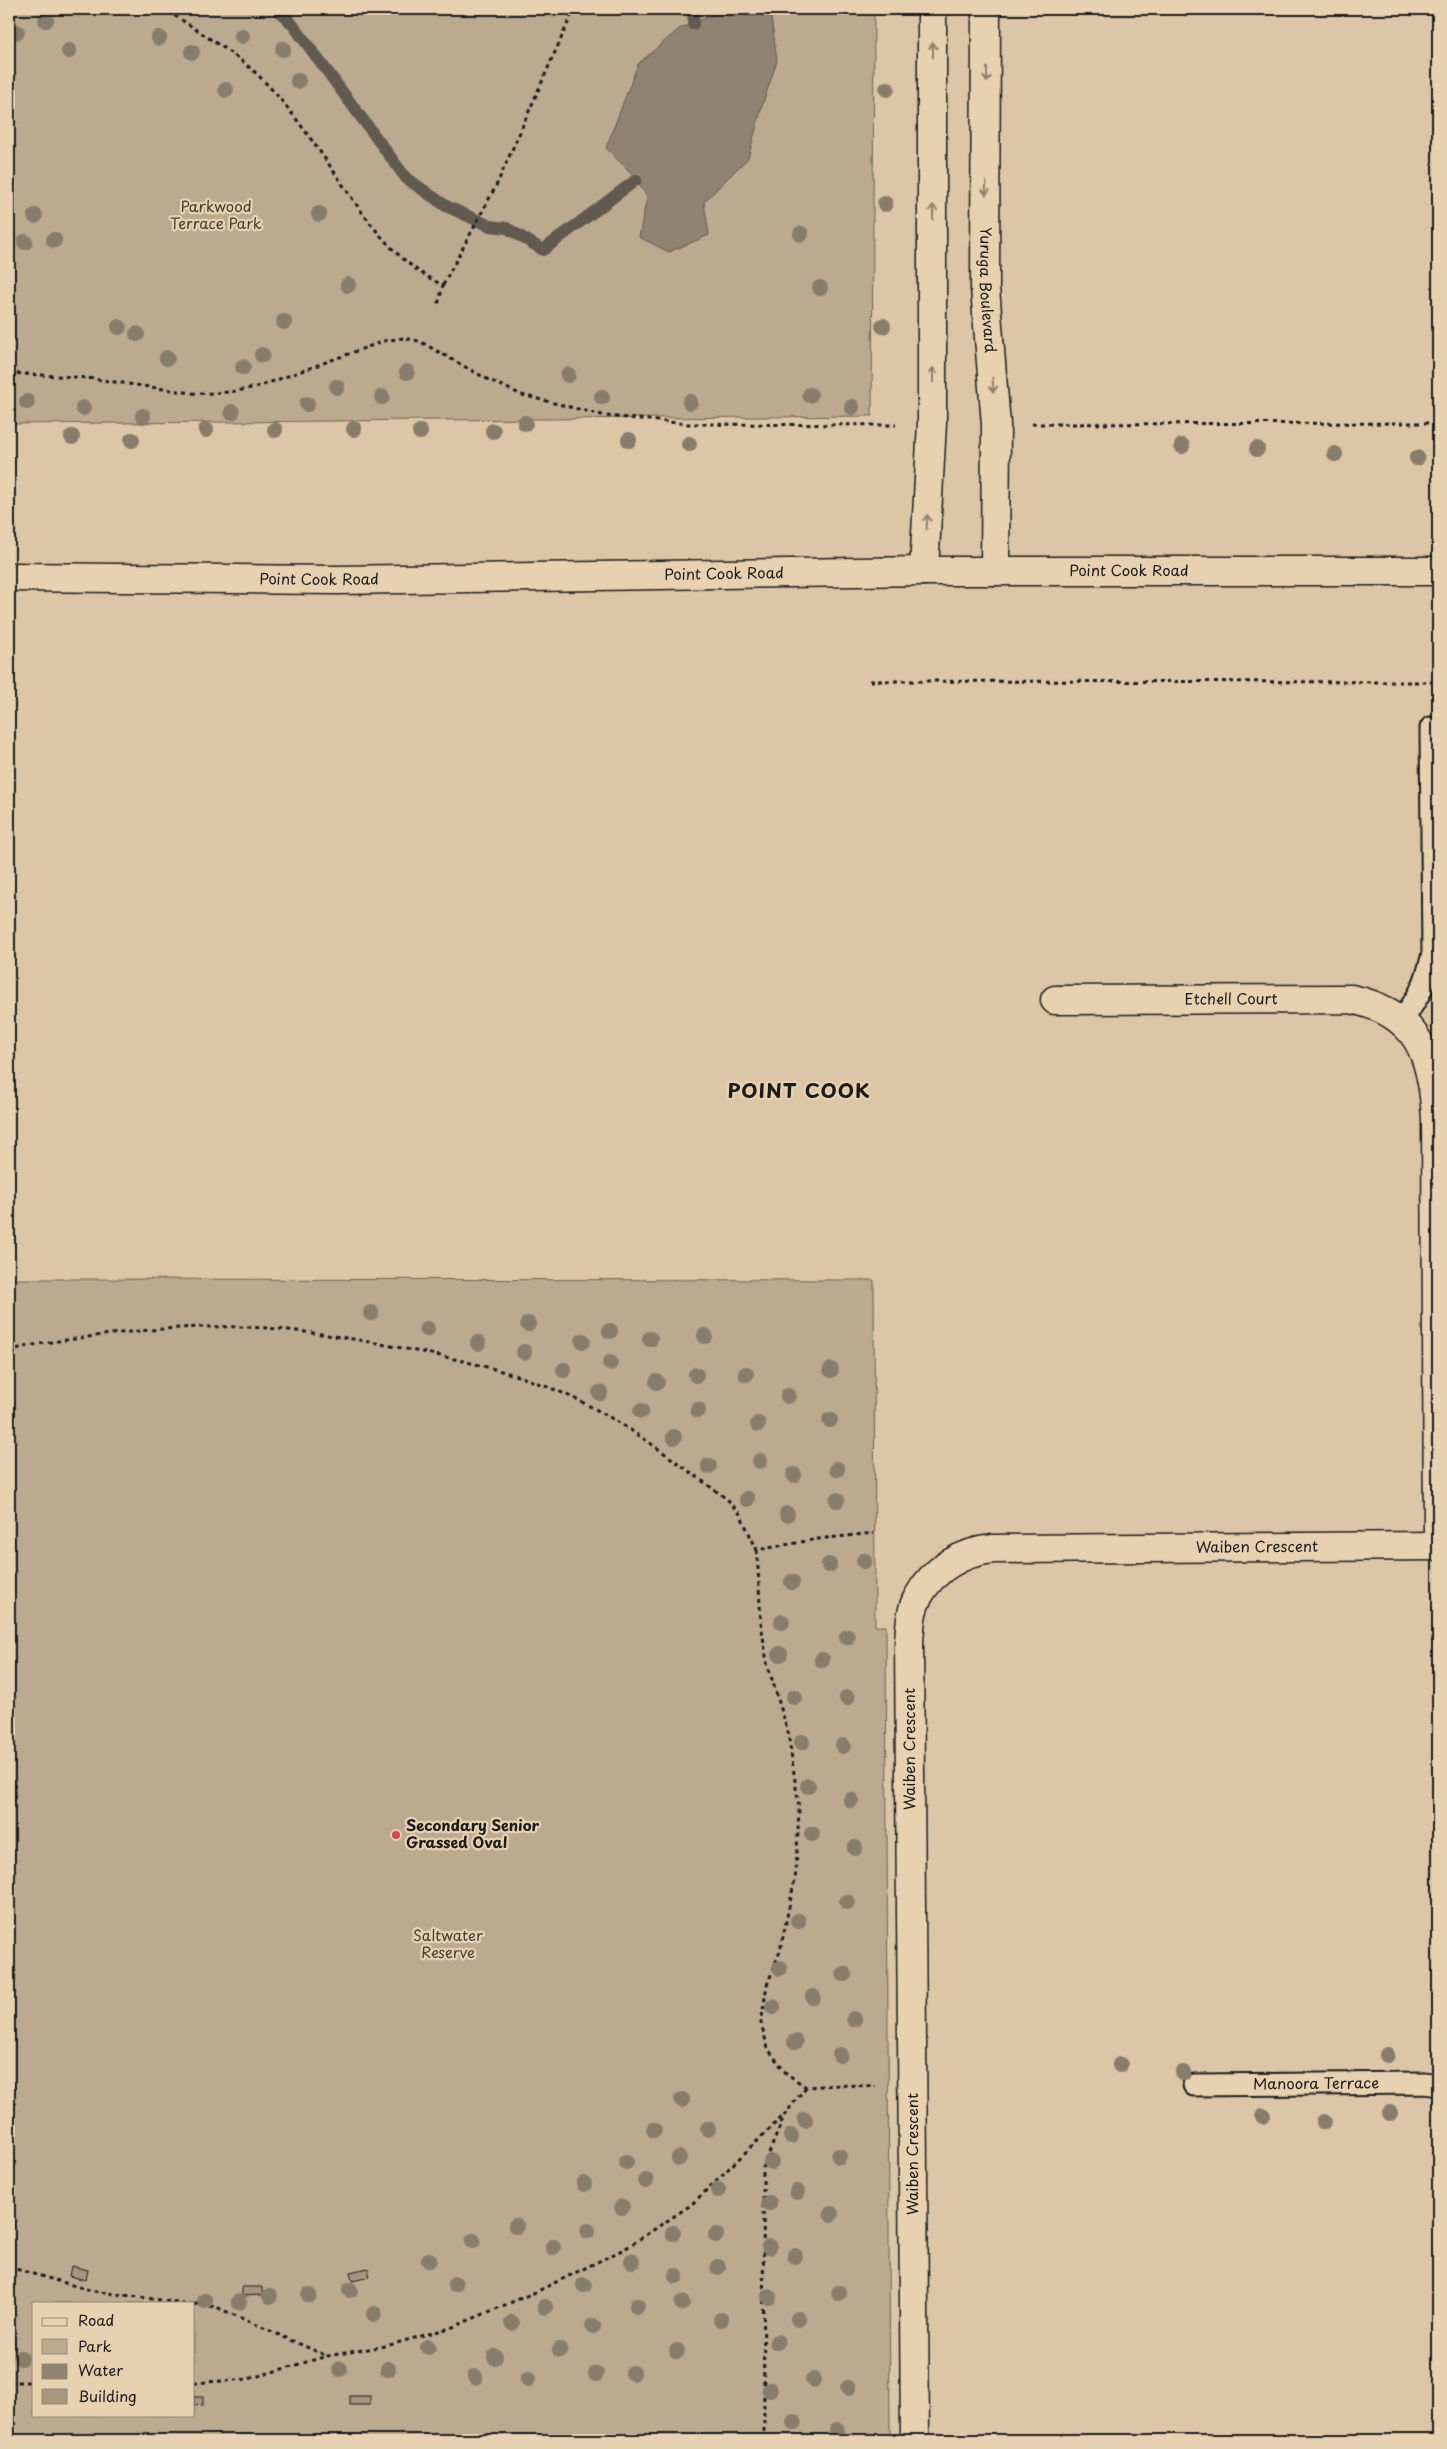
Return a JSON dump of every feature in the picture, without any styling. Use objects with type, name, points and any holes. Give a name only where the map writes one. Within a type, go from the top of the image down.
[{"type":"street","points":[[924,571],[932,423],[932,9]]},
{"type":"street","name":"Yuruga Boulevard","points":[[986,9],[985,288],[996,425],[995,572]]},
{"type":"street","name":"Point Cook Road","points":[[9,577],[337,580],[924,571],[1438,571]]},
{"type":"street","name":"Etchell Court","points":[[1055,1000],[1333,997],[1369,1002],[1402,1020]]},
{"type":"street","points":[[1402,1020],[1422,1050],[1430,1068],[1434,1089],[1438,1546]]},
{"type":"street","name":"Waiben Crescent","points":[[915,2440],[909,1643],[911,1618],[917,1598],[940,1571],[958,1558],[976,1550],[1438,1546]]},
{"type":"lane","points":[[1402,1020],[1422,992],[1433,953],[1431,728]]},
{"type":"lane","name":"Manoora Terrace","points":[[1194,2085],[1424,2083],[1438,2086]]},
{"type":"path","points":[[160,9],[172,14],[234,55],[261,78],[319,150],[371,225],[414,268],[428,279],[443,285]]},
{"type":"path","points":[[438,305],[443,285],[464,242],[497,184],[574,9]]},
{"type":"path","points":[[9,373],[54,374],[192,393],[214,394],[256,387],[384,341],[403,338],[419,341],[487,379],[522,395],[606,416],[690,424],[847,426],[932,423]]},
{"type":"path","points":[[996,425],[1438,423]]},
{"type":"path","points":[[870,681],[1438,682]]},
{"type":"path","points":[[9,1351],[86,1337],[166,1328],[287,1330],[342,1337],[400,1348],[514,1375],[568,1395],[615,1420],[727,1499],[740,1514],[757,1550],[761,1623],[767,1663],[788,1732],[799,1808],[796,1873],[780,1951],[767,1986],[761,2024],[768,2049],[786,2074],[806,2088],[841,2085],[875,2086]]},
{"type":"path","points":[[757,1550],[818,1539],[874,1533]]},
{"type":"path","points":[[195,2382],[248,2379],[327,2356],[386,2346],[453,2327],[538,2291],[626,2248],[690,2205],[785,2114],[806,2088]]},
{"type":"path","points":[[764,2440],[763,2168],[785,2114]]},
{"type":"path","points":[[9,2266],[93,2290],[177,2302]]},
{"type":"path","points":[[195,2304],[216,2307],[327,2356]]},
{"type":"path","points":[[9,2382],[32,2382]]},
{"type":"green space","name":"Parkwood Terrace Park","points":[[9,9],[874,9],[872,416],[9,424]]},
{"type":"green space","name":"Saltwater Reserve","points":[[9,1279],[874,1280],[875,1626],[886,1626],[890,2440],[9,2440]]},
{"type":"water","points":[[727,9],[770,9],[777,61],[748,158],[704,202],[709,235],[669,252],[639,237],[647,196],[629,171],[606,148],[638,64],[679,29]]},
{"type":"building","points":[[71,2266],[88,2270],[86,2280],[69,2276]]},
{"type":"building","points":[[368,2268],[370,2277],[352,2281],[350,2272]]},
{"type":"building","points":[[242,2287],[262,2287],[262,2295],[242,2296]]},
{"type":"building","points":[[350,2396],[370,2396],[370,2405],[350,2405]]},
{"type":"building","points":[[195,2397],[203,2397],[203,2405],[195,2406]]},
{"type":"waterway","points":[[278,9],[293,25],[406,178],[446,206],[490,226],[507,228],[543,250],[636,180]]},
{"type":"waterway","points":[[693,24],[694,9]]},
{"type":"place","name":"Secondary Senior Grassed Oval","points":[[396,1835]]},
{"type":"district","name":"POINT COOK","points":[[799,1091]]}]
